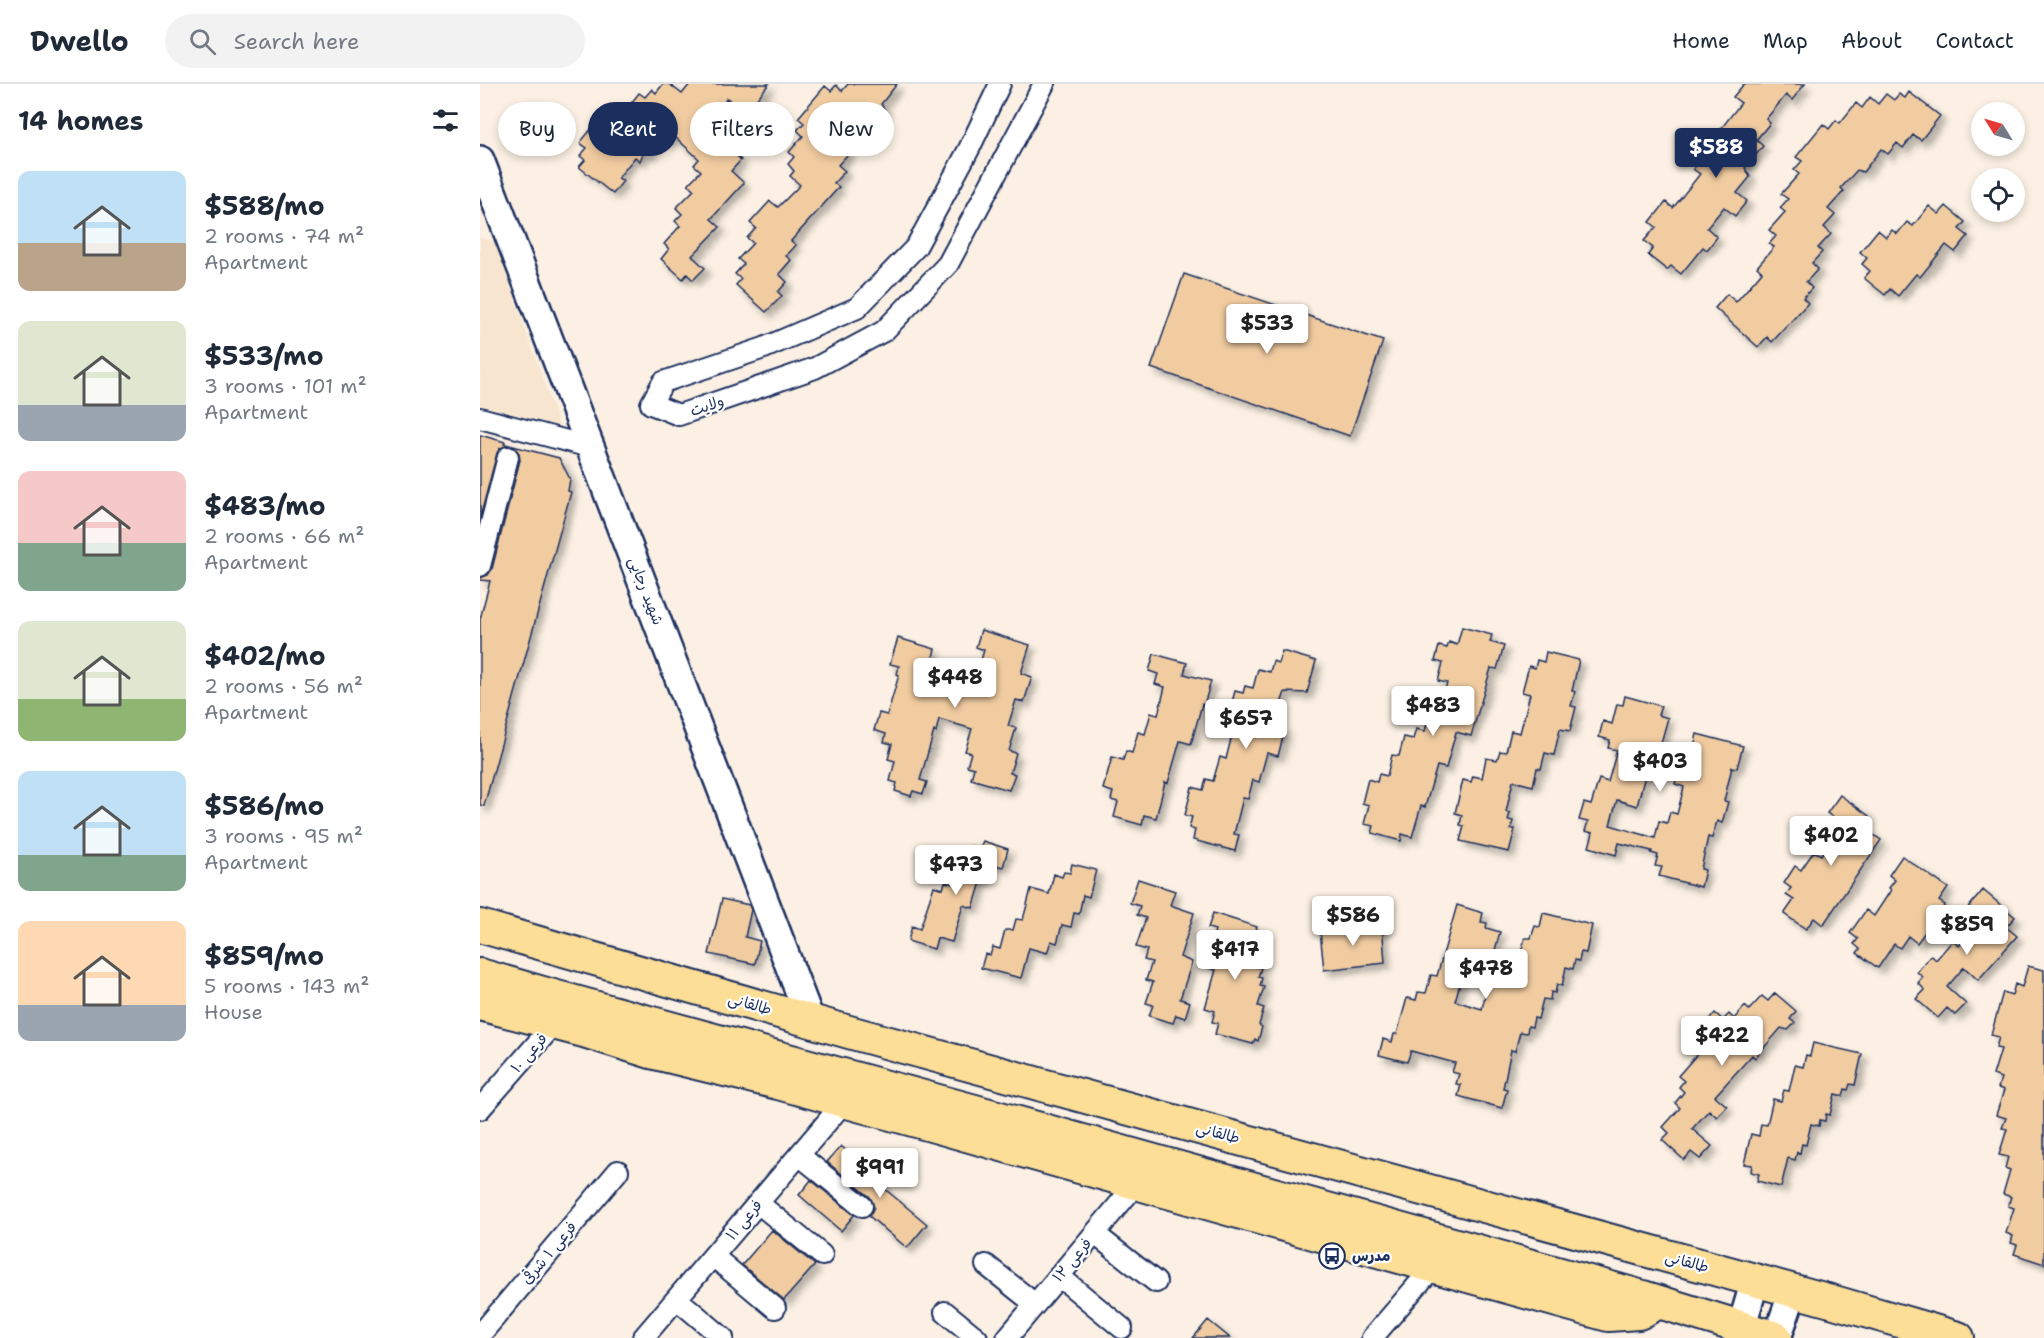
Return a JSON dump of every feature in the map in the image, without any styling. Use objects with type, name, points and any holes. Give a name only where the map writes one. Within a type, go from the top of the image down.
[{"type":"main road","name":"طالقانی","points":[[480,926],[811,1022],[1958,1338]]},
{"type":"main road","points":[[480,975],[1667,1305],[1740,1333],[1776,1338]]},
{"type":"main road","points":[[480,1004],[555,1023],[651,1052],[845,1101],[1608,1315],[1639,1313],[1667,1305]]},
{"type":"main road","points":[[1667,1305],[1690,1328],[1694,1338]]},
{"type":"street","name":"ولایت","points":[[1000,84],[969,149],[916,247],[857,308],[764,348],[663,382],[651,404],[679,415],[815,368],[884,331],[948,264],[1044,84]]},
{"type":"street","name":"شهید رجایی","points":[[480,160],[811,1022]]},
{"type":"street","points":[[480,418],[590,447]]},
{"type":"street","points":[[480,566],[508,457]]},
{"type":"street","name":"فرعی ۱۰","points":[[480,1109],[555,1023]]},
{"type":"street","name":"فرعی ۱۱","points":[[643,1338],[845,1101]]},
{"type":"street","points":[[799,1155],[862,1206]]},
{"type":"street","name":"فرعی ۱ شرقی","points":[[480,1335],[618,1171]]},
{"type":"street","name":"فرعی ۱۲","points":[[1007,1338],[1137,1183]]},
{"type":"street","points":[[758,1203],[822,1255]]},
{"type":"street","points":[[1095,1233],[1156,1282]]},
{"type":"street","points":[[713,1256],[775,1308]]},
{"type":"street","points":[[986,1265],[1035,1304]]},
{"type":"street","points":[[1372,1338],[1434,1266]]},
{"type":"street","points":[[1059,1276],[1122,1328]]},
{"type":"street","points":[[1740,1333],[1755,1281]]},
{"type":"street","points":[[1776,1338],[1793,1291]]},
{"type":"street","points":[[676,1299],[723,1338]]},
{"type":"street","points":[[945,1312],[977,1338]]},
{"type":"shaded area","points":[[480,238],[495,242],[559,426],[480,405]]},
{"type":"building","points":[[663,84],[669,84],[682,94],[690,84],[769,84],[754,102],[732,102],[727,98],[724,102],[690,102],[690,151],[678,140],[678,102],[632,102],[639,93],[645,97],[652,89],[656,93]]},
{"type":"building","points":[[848,84],[897,84],[883,102],[812,102],[825,86],[831,91],[836,85],[842,91]]},
{"type":"building","points":[[1744,84],[1805,84],[1792,100],[1786,95],[1766,119],[1770,123],[1756,140],[1763,146],[1745,168],[1750,177],[1737,193],[1747,201],[1735,216],[1724,207],[1707,228],[1717,237],[1707,250],[1703,247],[1681,274],[1671,266],[1667,270],[1648,255],[1653,248],[1644,241],[1656,227],[1650,222],[1666,202],[1673,208],[1700,174],[1693,169],[1712,146],[1709,144],[1741,103],[1733,97]]},
{"type":"building","points":[[1909,92],[1940,116],[1921,140],[1913,135],[1903,148],[1897,143],[1888,154],[1881,149],[1863,172],[1857,170],[1841,188],[1844,191],[1828,209],[1835,215],[1824,227],[1831,234],[1818,248],[1822,252],[1812,263],[1818,269],[1806,282],[1812,288],[1803,298],[1808,303],[1772,342],[1767,337],[1758,347],[1715,308],[1727,294],[1736,302],[1762,272],[1757,267],[1774,247],[1769,244],[1776,236],[1769,230],[1785,212],[1780,208],[1788,199],[1781,194],[1799,174],[1794,170],[1802,161],[1796,157],[1823,124],[1829,129],[1836,120],[1840,123],[1856,103],[1862,108],[1870,97],[1878,104],[1886,94],[1894,100],[1899,94],[1905,98]]},
{"type":"building","points":[[807,107],[807,156],[846,156],[838,165],[845,171],[834,183],[839,187],[791,241],[796,245],[786,256],[791,260],[779,274],[787,282],[778,292],[782,296],[766,312],[736,285],[741,279],[735,274],[744,264],[738,259],[753,243],[747,238],[756,228],[750,223],[770,201],[778,207],[800,185],[790,176],[794,171],[788,164],[795,156],[795,145],[803,136],[797,130],[804,123],[798,118]]},
{"type":"building","points":[[588,133],[588,156],[642,156],[640,161],[635,157],[618,178],[623,181],[613,194],[579,167],[585,160],[580,156],[587,148],[580,143]]},
{"type":"building","points":[[696,156],[737,156],[741,160],[731,171],[744,183],[711,219],[720,227],[692,256],[705,268],[693,280],[687,274],[683,279],[661,259],[669,249],[664,244],[680,226],[675,221],[682,214],[676,208],[694,190],[688,184],[701,171],[694,165],[699,159]]},
{"type":"building","points":[[1929,206],[1939,214],[1946,206],[1965,222],[1959,229],[1968,236],[1955,252],[1946,245],[1920,277],[1916,274],[1898,296],[1890,289],[1885,295],[1864,278],[1870,271],[1862,264],[1867,258],[1860,252],[1878,230],[1886,237],[1892,230],[1897,234],[1907,222],[1913,226]]},
{"type":"building","points":[[1184,274],[1383,341],[1350,436],[1151,368]]},
{"type":"building","points":[[480,435],[509,445],[500,448],[497,453],[480,518]]},
{"type":"building","points":[[513,446],[559,458],[570,479],[568,491],[571,492],[484,806],[480,805],[480,619],[490,581],[480,580],[480,578],[488,575],[492,569],[520,460],[519,453]]},
{"type":"building","points":[[1462,627],[1492,635],[1490,642],[1504,646],[1497,669],[1491,668],[1471,736],[1456,732],[1446,768],[1437,766],[1425,807],[1421,806],[1412,837],[1402,834],[1401,841],[1372,833],[1374,826],[1364,824],[1369,805],[1362,803],[1368,779],[1377,782],[1379,774],[1387,776],[1392,755],[1399,756],[1404,737],[1413,739],[1416,729],[1425,731],[1431,709],[1439,711],[1447,683],[1438,681],[1443,663],[1435,661],[1439,646],[1447,648],[1449,642],[1457,645]]},
{"type":"building","points":[[981,630],[1030,645],[1021,673],[1032,677],[1024,702],[1016,700],[1008,726],[1016,728],[1009,751],[1016,753],[1010,773],[1015,774],[1009,790],[971,779],[974,768],[967,766],[971,753],[965,751],[972,729],[939,719],[920,780],[927,782],[923,794],[913,791],[911,796],[895,791],[897,783],[890,781],[895,761],[888,759],[892,744],[884,742],[886,734],[874,730],[879,713],[887,715],[899,675],[897,674],[899,666],[890,664],[898,638],[935,649],[932,661],[977,674],[984,650],[976,647]]},
{"type":"building","points":[[1282,651],[1316,661],[1307,693],[1285,692],[1272,729],[1285,729],[1278,756],[1267,753],[1259,782],[1253,780],[1248,799],[1243,798],[1234,834],[1239,835],[1235,851],[1193,840],[1195,830],[1189,828],[1192,817],[1185,815],[1192,787],[1203,790],[1206,779],[1213,781],[1220,757],[1226,759],[1235,723],[1227,721],[1235,691],[1243,693],[1245,686],[1253,688],[1258,669],[1270,672],[1273,661],[1278,663]]},
{"type":"building","points":[[1546,652],[1579,660],[1572,691],[1575,692],[1571,706],[1576,707],[1570,731],[1560,729],[1554,755],[1545,753],[1541,769],[1537,768],[1533,786],[1513,781],[1506,812],[1510,813],[1508,820],[1513,821],[1511,829],[1515,829],[1509,852],[1460,841],[1464,826],[1460,825],[1462,815],[1455,813],[1463,780],[1471,782],[1473,776],[1482,778],[1486,758],[1497,760],[1500,751],[1506,752],[1511,731],[1520,733],[1530,694],[1522,692],[1529,666],[1535,668],[1537,660],[1544,662]]},
{"type":"building","points":[[1154,654],[1187,663],[1184,674],[1211,681],[1191,744],[1180,741],[1168,783],[1165,782],[1156,818],[1144,815],[1142,825],[1114,817],[1118,802],[1111,800],[1113,792],[1103,789],[1112,757],[1123,760],[1126,751],[1132,753],[1138,732],[1145,734],[1151,713],[1158,715],[1165,687],[1155,684],[1158,674],[1149,671]]},
{"type":"building","points":[[1625,696],[1661,706],[1658,715],[1668,718],[1659,750],[1688,758],[1697,734],[1743,746],[1737,768],[1732,767],[1724,801],[1728,802],[1722,823],[1717,821],[1712,838],[1708,837],[1701,869],[1705,870],[1701,887],[1659,876],[1662,867],[1655,866],[1658,855],[1651,853],[1652,851],[1619,843],[1616,855],[1589,847],[1593,833],[1585,831],[1588,822],[1579,820],[1584,803],[1591,805],[1599,779],[1608,782],[1617,750],[1608,748],[1610,740],[1599,737],[1603,721],[1612,724],[1617,704],[1623,705]],"holes":[[[1647,768],[1677,777],[1675,784],[1684,787],[1677,814],[1670,812],[1667,823],[1659,821],[1655,838],[1610,825],[1617,800],[1637,806]]]},
{"type":"building","points":[[1840,795],[1869,816],[1861,826],[1881,840],[1823,925],[1814,918],[1806,929],[1784,914],[1794,900],[1786,895],[1791,888],[1784,883],[1795,866],[1801,870],[1814,851],[1821,855],[1838,830],[1831,825],[1835,819],[1827,813]]},
{"type":"building","points":[[983,841],[1008,849],[1003,867],[987,863],[973,908],[963,905],[952,942],[937,938],[934,949],[908,941],[912,926],[920,929],[934,886],[943,889],[945,882],[954,884],[958,871],[962,872],[970,846],[980,848]]},
{"type":"building","points":[[1902,856],[1948,888],[1939,901],[1945,905],[1917,943],[1908,936],[1900,948],[1894,944],[1878,968],[1857,953],[1860,949],[1854,944],[1858,939],[1850,933],[1866,910],[1874,916],[1891,890],[1889,888],[1895,880],[1889,875]]},
{"type":"building","points":[[1072,864],[1096,870],[1089,897],[1083,895],[1079,914],[1074,913],[1071,927],[1062,925],[1057,943],[1051,941],[1047,953],[1029,948],[1021,978],[981,968],[985,954],[990,955],[993,947],[1000,949],[1005,930],[1013,930],[1016,919],[1023,920],[1031,889],[1049,894],[1054,874],[1062,877],[1064,872],[1070,873]]},
{"type":"building","points":[[1138,879],[1175,891],[1170,905],[1194,913],[1180,957],[1192,962],[1180,999],[1190,1002],[1185,1018],[1176,1015],[1173,1023],[1149,1016],[1153,1005],[1146,1003],[1153,982],[1146,980],[1152,962],[1144,960],[1147,950],[1136,947],[1146,918],[1137,915],[1140,906],[1130,903]]},
{"type":"building","points":[[1983,890],[2015,917],[2006,927],[2017,936],[1978,980],[1964,967],[1947,987],[1966,1004],[1955,1015],[1947,1008],[1938,1018],[1916,999],[1925,990],[1918,983],[1923,977],[1917,972],[1931,955],[1936,960],[1953,940],[1959,946],[1977,926],[1970,920],[1975,914],[1968,908]]},
{"type":"building","points":[[722,899],[749,905],[751,910],[745,937],[760,941],[755,964],[709,954]]},
{"type":"building","points":[[1457,905],[1483,913],[1481,922],[1487,923],[1486,928],[1500,932],[1493,957],[1518,963],[1525,938],[1531,938],[1535,926],[1540,927],[1543,913],[1592,925],[1586,953],[1581,952],[1579,961],[1575,960],[1573,969],[1566,967],[1562,986],[1557,984],[1555,993],[1551,992],[1550,1000],[1543,999],[1538,1019],[1534,1018],[1532,1027],[1528,1026],[1527,1033],[1520,1032],[1515,1051],[1511,1050],[1503,1088],[1507,1089],[1502,1108],[1458,1096],[1461,1085],[1456,1084],[1459,1074],[1452,1072],[1455,1063],[1411,1051],[1407,1062],[1379,1055],[1383,1039],[1392,1042],[1394,1034],[1397,1034],[1407,998],[1416,1000],[1418,992],[1426,993],[1431,975],[1437,976]],"holes":[[[1462,976],[1488,983],[1482,1009],[1455,1001]]]},
{"type":"building","points":[[1213,913],[1257,927],[1254,938],[1258,939],[1255,948],[1259,949],[1253,966],[1261,968],[1258,977],[1262,978],[1260,986],[1264,987],[1258,1006],[1264,1008],[1259,1025],[1262,1027],[1258,1041],[1255,1039],[1253,1044],[1215,1034],[1218,1023],[1212,1022],[1215,1011],[1205,1008],[1216,970],[1208,968],[1217,942],[1212,940],[1215,930],[1208,928]]},
{"type":"building","points":[[1382,923],[1385,963],[1324,970],[1320,931]]},
{"type":"building","points":[[2028,966],[2044,970],[2044,1264],[2014,1254],[2017,1245],[2011,1243],[2013,1236],[2006,1233],[2014,1208],[2008,1206],[2011,1197],[2003,1194],[2010,1170],[2005,1168],[2008,1157],[1999,1155],[2007,1129],[2002,1128],[2006,1118],[1996,1115],[2004,1090],[1998,1088],[2001,1078],[1993,1075],[2001,1049],[1996,1048],[1999,1037],[1991,1035],[2003,992],[2012,995],[2015,984],[2022,987]]},
{"type":"building","points":[[1775,993],[1796,1011],[1790,1019],[1795,1023],[1788,1030],[1781,1028],[1755,1058],[1752,1055],[1715,1096],[1727,1106],[1717,1117],[1709,1110],[1692,1129],[1712,1146],[1700,1159],[1691,1152],[1684,1160],[1662,1140],[1669,1133],[1663,1127],[1680,1108],[1675,1103],[1684,1092],[1679,1087],[1684,1081],[1678,1076],[1698,1053],[1695,1050],[1708,1035],[1701,1029],[1715,1013],[1723,1020],[1729,1014],[1734,1019],[1745,1006],[1749,1010],[1762,996],[1768,1001]]},
{"type":"building","points":[[1813,1043],[1862,1054],[1855,1085],[1850,1084],[1843,1096],[1835,1094],[1830,1115],[1826,1114],[1825,1121],[1820,1120],[1819,1126],[1811,1124],[1806,1145],[1802,1144],[1795,1160],[1788,1158],[1781,1187],[1757,1181],[1759,1174],[1751,1172],[1752,1165],[1744,1164],[1751,1134],[1759,1136],[1761,1124],[1767,1125],[1773,1099],[1781,1101],[1784,1090],[1789,1091],[1795,1065],[1803,1067],[1806,1055],[1810,1056]]},
{"type":"building","points":[[841,1146],[883,1181],[880,1185],[927,1224],[907,1248],[869,1216],[874,1207],[870,1197],[827,1162]]},
{"type":"building","points":[[811,1180],[854,1215],[841,1231],[799,1195]]},
{"type":"building","points":[[772,1230],[815,1265],[784,1300],[742,1265]]},
{"type":"building","points":[[1208,1320],[1230,1338],[1193,1338]]},
{"type":"place","name":"مدرس","points":[[1332,1256]]}]
